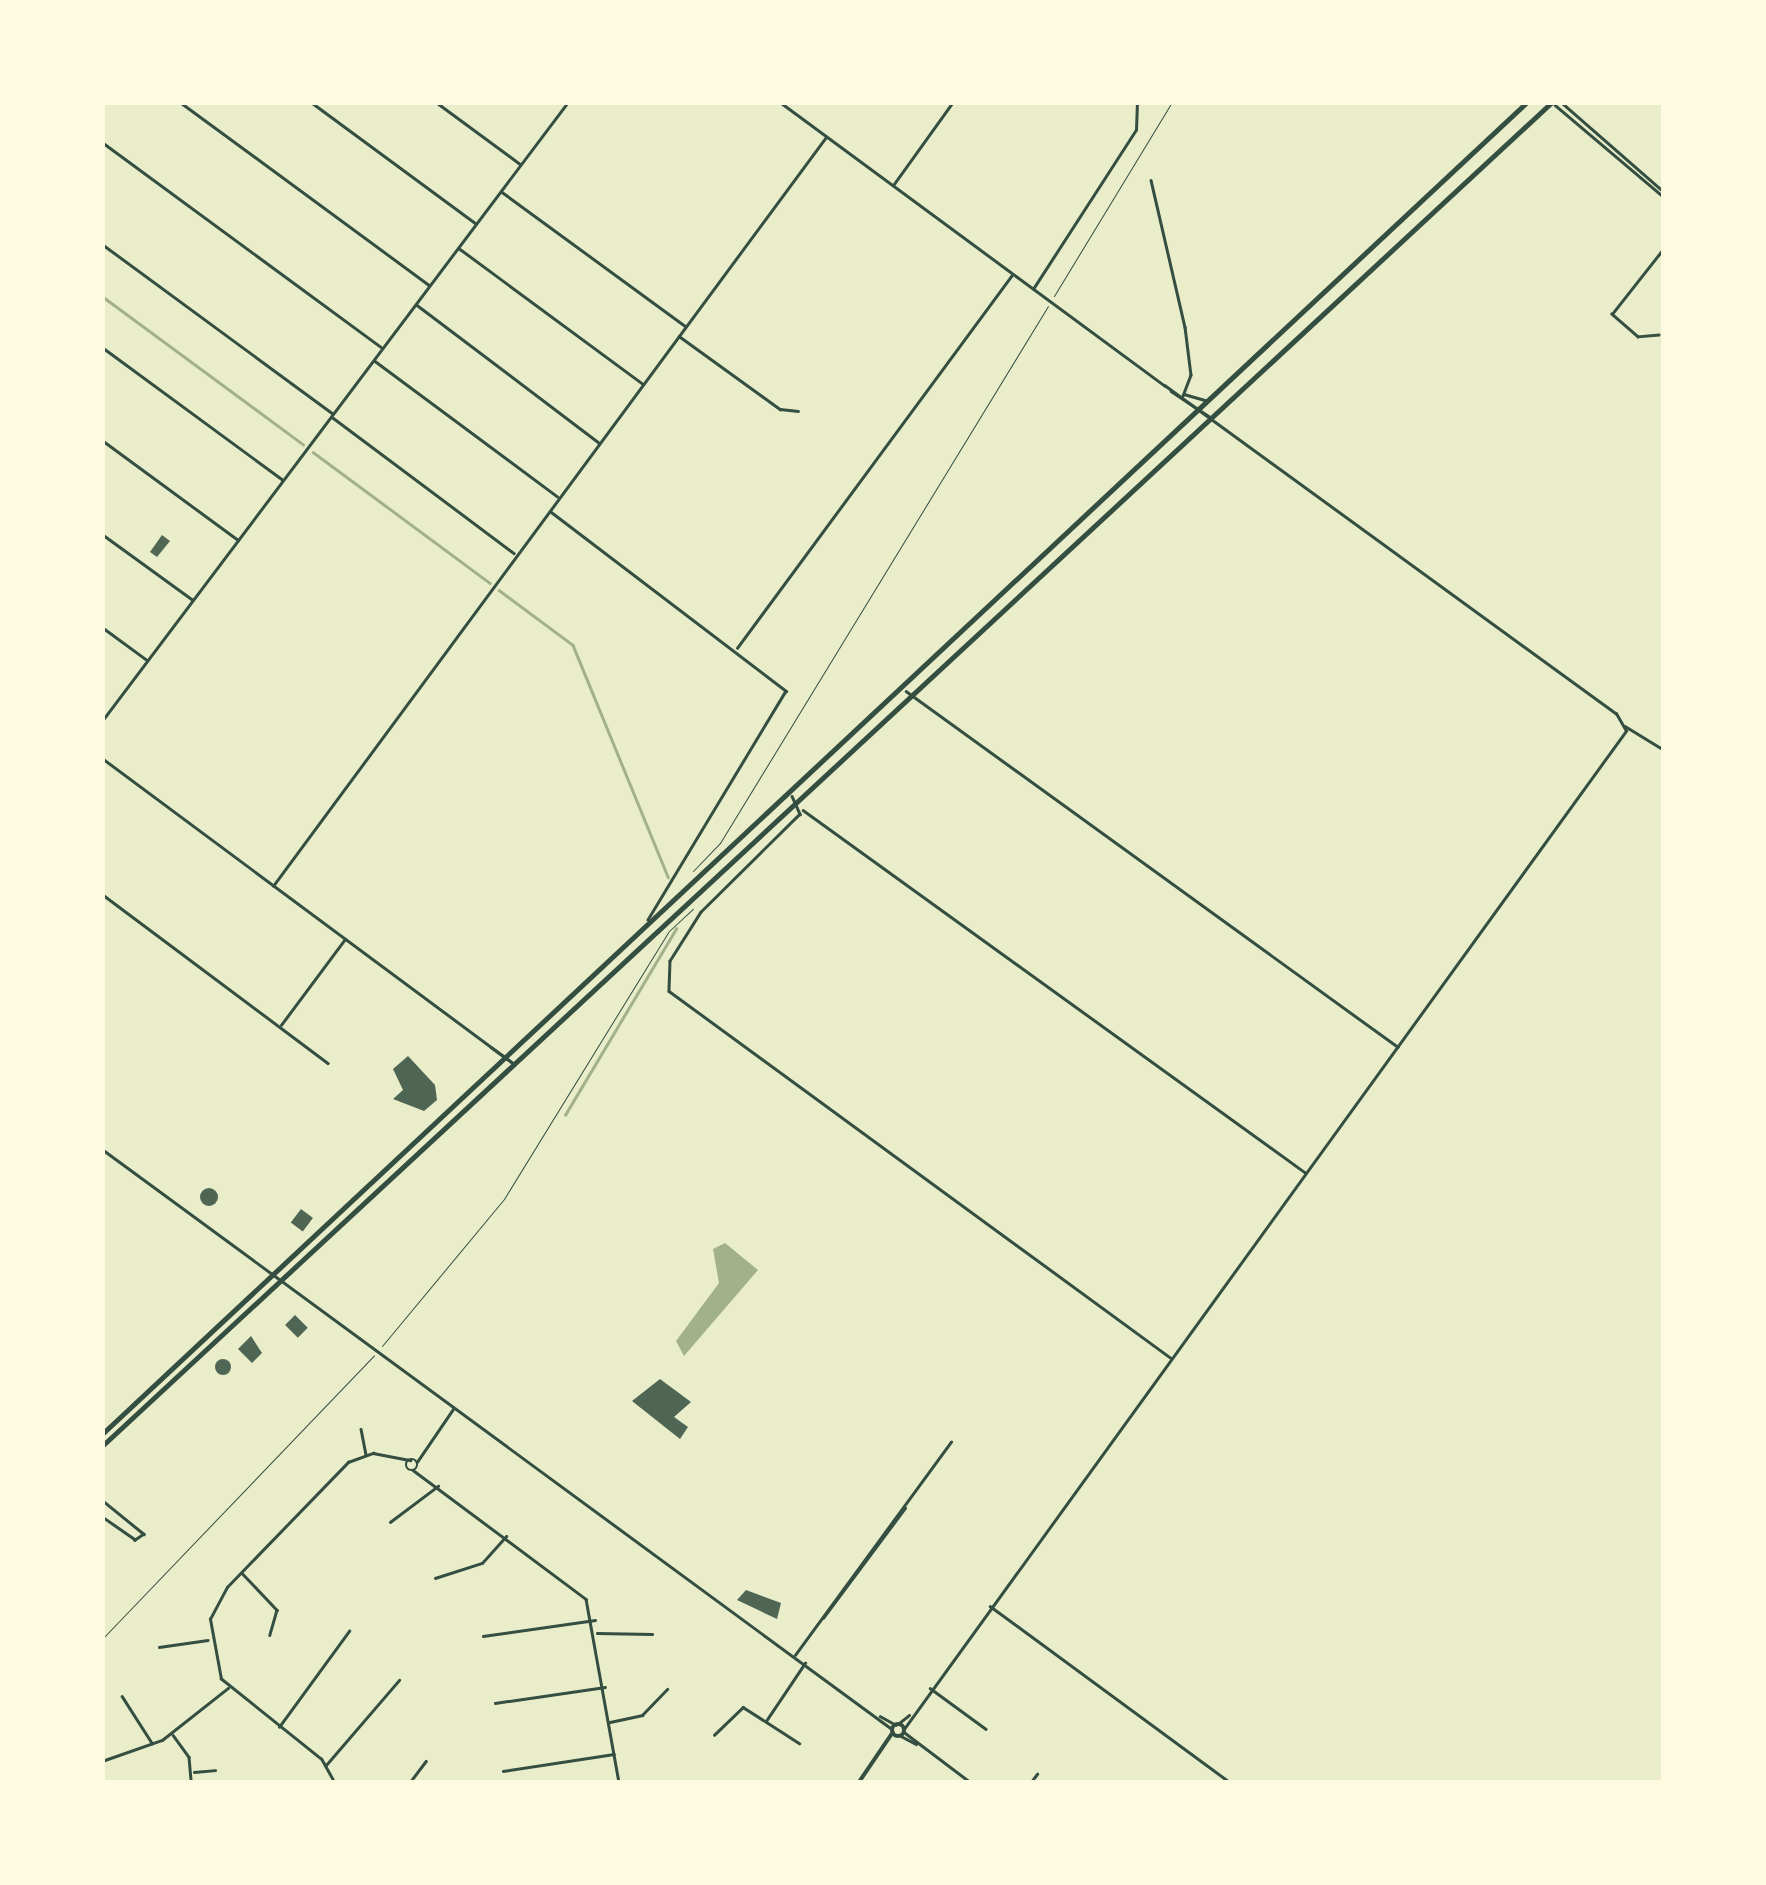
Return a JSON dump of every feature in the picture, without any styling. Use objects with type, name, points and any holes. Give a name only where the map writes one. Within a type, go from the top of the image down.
[{"type":"highway","points":[[102,1434],[906,691],[1527,102]]},
{"type":"highway","points":[[102,1446],[659,930],[800,806],[1552,102]]},
{"type":"highway","points":[[659,930],[665,913]]},
{"type":"main road","points":[[859,1782],[898,1730]]},
{"type":"street","points":[[180,102],[430,286]]},
{"type":"street","points":[[311,102],[476,224]]},
{"type":"street","points":[[436,102],[521,165]]},
{"type":"street","points":[[103,721],[568,102]]},
{"type":"street","points":[[780,102],[1625,726],[1664,750]]},
{"type":"street","points":[[893,186],[953,102]]},
{"type":"street","points":[[1033,288],[1139,120],[1136,102]]},
{"type":"street","points":[[1552,102],[1664,194]]},
{"type":"street","points":[[1561,102],[1631,170]]},
{"type":"street","points":[[273,886],[826,137]]},
{"type":"street","points":[[102,142],[382,348]]},
{"type":"street","points":[[1151,180],[1186,327],[1178,432]]},
{"type":"street","points":[[501,192],[684,326]]},
{"type":"street","points":[[102,244],[515,554]]},
{"type":"street","points":[[458,248],[642,383]]},
{"type":"street","points":[[1659,335],[1636,336],[1612,314],[1664,248]]},
{"type":"street","points":[[736,649],[1012,274]]},
{"type":"street","points":[[416,304],[598,442]]},
{"type":"street","points":[[1664,307],[1659,335],[1664,347]]},
{"type":"street","points":[[678,335],[786,413],[798,411]]},
{"type":"street","points":[[102,347],[283,480]]},
{"type":"street","points":[[373,360],[558,497]]},
{"type":"street","points":[[1165,386],[1183,398],[1212,400]]},
{"type":"street","points":[[102,440],[238,540]]},
{"type":"street","points":[[549,510],[781,682],[786,700],[635,940]]},
{"type":"street","points":[[102,534],[193,600]]},
{"type":"street","points":[[102,627],[148,660]]},
{"type":"street","points":[[906,691],[1398,1047]]},
{"type":"street","points":[[898,1730],[1398,1047],[1625,726]]},
{"type":"street","points":[[102,758],[514,1064]]},
{"type":"street","points":[[792,796],[800,806],[1306,1173]]},
{"type":"street","points":[[800,806],[696,918],[666,970],[669,992],[1171,1358]]},
{"type":"street","points":[[665,913],[667,892]]},
{"type":"street","points":[[102,894],[328,1063]]},
{"type":"street","points":[[280,1026],[346,939]]},
{"type":"street","points":[[102,1149],[970,1782]]},
{"type":"street","points":[[413,1464],[454,1408]]},
{"type":"street","points":[[361,1429],[366,1454]]},
{"type":"street","points":[[794,1655],[952,1442]]},
{"type":"street","points":[[334,1782],[326,1765],[228,1688],[208,1640],[212,1610],[241,1572],[342,1466],[366,1454],[396,1457],[413,1464],[574,1586],[595,1620],[619,1782]]},
{"type":"street","points":[[390,1522],[438,1486]]},
{"type":"street","points":[[102,1500],[144,1534],[135,1540],[102,1517]]},
{"type":"street","points":[[435,1578],[482,1563],[506,1536]]},
{"type":"street","points":[[241,1572],[278,1610],[270,1635]]},
{"type":"street","points":[[990,1606],[1230,1782]]},
{"type":"street","points":[[483,1636],[595,1620]]},
{"type":"street","points":[[279,1727],[348,1631]]},
{"type":"street","points":[[597,1634],[652,1634]]},
{"type":"street","points":[[159,1647],[208,1640]]},
{"type":"street","points":[[765,1722],[805,1663]]},
{"type":"street","points":[[326,1765],[398,1680]]},
{"type":"street","points":[[495,1703],[605,1687]]},
{"type":"street","points":[[102,1762],[172,1734],[228,1688]]},
{"type":"street","points":[[930,1688],[986,1729]]},
{"type":"street","points":[[610,1722],[642,1715],[667,1689]]},
{"type":"street","points":[[122,1696],[153,1744]]},
{"type":"street","points":[[714,1735],[739,1707],[799,1743]]},
{"type":"street","points":[[172,1734],[193,1772],[191,1782]]},
{"type":"street","points":[[504,1771],[615,1754]]},
{"type":"street","points":[[410,1782],[426,1761]]},
{"type":"street","points":[[193,1772],[215,1770]]},
{"type":"street","points":[[1031,1782],[1038,1774]]},
{"type":"shaded area","points":[[725,1243],[758,1270],[684,1356],[676,1341],[719,1283],[713,1249]]},
{"type":"building","points":[[162,535],[170,541],[157,557],[150,552]]},
{"type":"building","points":[[408,1056],[435,1085],[437,1100],[424,1111],[393,1099],[403,1090],[393,1069]]},
{"type":"building","points":[[209,1188],[216,1190],[216,1204],[209,1206],[202,1204],[200,1197],[202,1190]]},
{"type":"building","points":[[301,1209],[313,1218],[303,1232],[291,1223]]},
{"type":"building","points":[[295,1315],[308,1328],[298,1338],[285,1325]]},
{"type":"building","points":[[251,1336],[262,1353],[252,1363],[238,1349]]},
{"type":"building","points":[[223,1359],[231,1367],[223,1375],[215,1367]]},
{"type":"building","points":[[660,1379],[691,1402],[674,1417],[688,1427],[680,1439],[632,1401]]},
{"type":"building","points":[[746,1590],[781,1603],[777,1619],[737,1600]]},
{"type":"waterway","points":[[102,296],[303,444]]},
{"type":"waterway","points":[[313,452],[490,583]]},
{"type":"waterway","points":[[499,590],[573,645],[668,877]]},
{"type":"waterway","points":[[565,1115],[676,929]]}]
